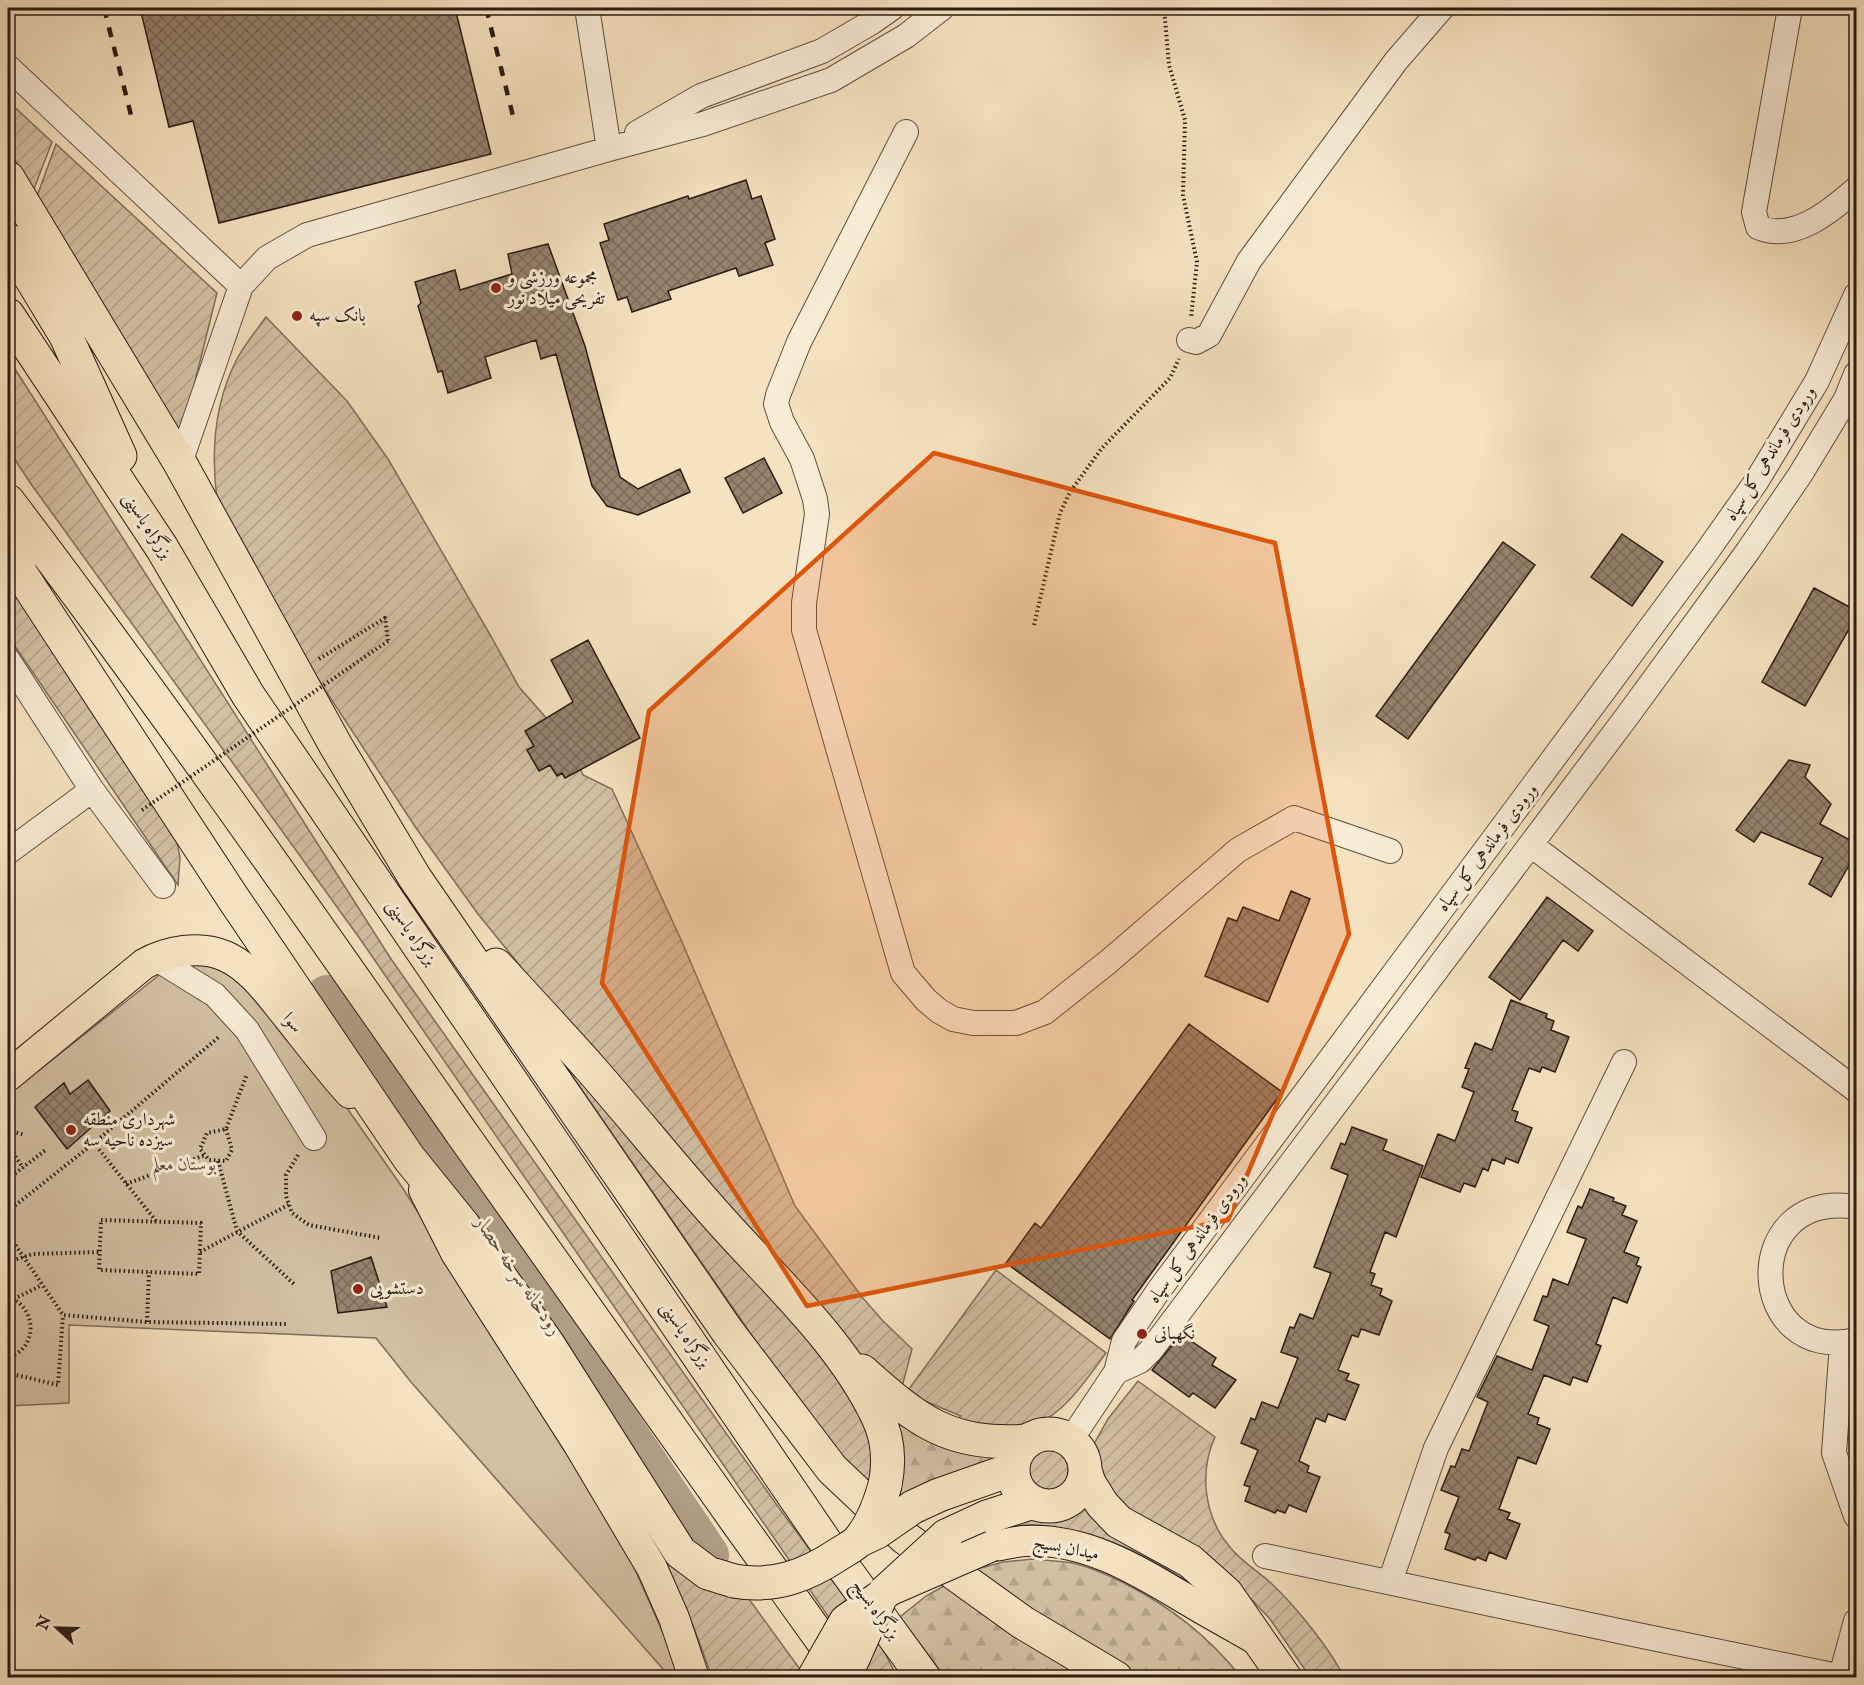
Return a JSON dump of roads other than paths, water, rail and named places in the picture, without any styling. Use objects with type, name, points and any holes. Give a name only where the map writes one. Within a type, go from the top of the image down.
[{"type":"highway","points":[[8,178],[180,463],[295,673],[415,878],[728,1332],[832,1468],[904,1538],[1022,1622],[1116,1677]]},
{"type":"highway","points":[[8,240],[66,336],[162,548]]},
{"type":"highway","name":"بزرگراه یاسینی","points":[[8,315],[162,548],[248,695],[842,1542]]},
{"type":"highway","points":[[8,501],[267,854],[848,1677]]},
{"type":"highway","points":[[8,538],[21,574],[233,898],[409,1158],[464,1226],[548,1344],[680,1552],[708,1573],[754,1585],[786,1581],[825,1564],[842,1542],[873,1516],[888,1470],[888,1451],[884,1430],[871,1403],[839,1351]]},
{"type":"highway","points":[[415,878],[590,1067],[714,1214],[839,1351],[900,1406],[941,1430],[972,1438],[1012,1442],[1028,1441]]},
{"type":"highway","points":[[1085,1470],[1078,1492],[1069,1500],[1048,1506],[1033,1502],[1018,1490],[1013,1469],[1020,1449],[1028,1441],[1038,1436],[1049,1434],[1070,1441],[1078,1449],[1083,1459],[1089,1483],[1107,1512],[1119,1522],[1190,1561],[1226,1593],[1285,1677]]},
{"type":"highway","points":[[842,1542],[877,1532],[913,1507],[939,1495],[1013,1469]]},
{"type":"highway","points":[[884,1593],[946,1536],[987,1517],[1033,1502]]},
{"type":"highway","name":"بزرگراه بسیج","points":[[842,1542],[924,1677]]},
{"type":"main road","points":[[8,1049],[136,949],[146,951],[150,961]]},
{"type":"main road","name":"سوا","points":[[8,1076],[150,961],[181,951],[203,951],[225,956],[243,966],[273,999],[342,1085],[409,1158],[456,1253],[579,1445],[652,1568],[674,1618],[694,1677]]},
{"type":"main road","name":"میدان بسیج","points":[[812,1677],[844,1620],[884,1593],[992,1546],[1024,1541],[1057,1543],[1089,1550],[1123,1563],[1257,1640]]},
{"type":"main road","points":[[848,1677],[884,1593]]},
{"type":"street","points":[[587,8],[609,149]]},
{"type":"street","points":[[609,149],[701,96],[822,51],[892,8]]},
{"type":"street","points":[[180,463],[241,286],[267,258],[308,235],[703,124],[831,81],[906,36],[942,8]]},
{"type":"street","points":[[1189,340],[1196,342],[1209,335],[1249,261],[1396,61],[1442,8]]},
{"type":"street","points":[[1790,8],[1754,212],[1758,227],[1768,232],[1778,233],[1801,226],[1837,206],[1857,189]]},
{"type":"street","points":[[8,67],[241,286]]},
{"type":"street","points":[[906,132],[799,342],[776,404],[782,422],[802,459],[815,499],[817,514],[804,603],[804,630],[903,973],[926,1000],[953,1019],[973,1023],[1016,1023],[1045,1012],[1108,962],[1238,850],[1294,818],[1390,851]]},
{"type":"street","name":"ورودی فرماندهی کل سپاه","points":[[1116,1372],[1124,1341],[1160,1290],[1703,558],[1756,482],[1817,381],[1857,295]]},
{"type":"street","name":"ورودی فرماندهی کل سپاه","points":[[1116,1372],[1140,1361],[1151,1350],[1531,845],[1800,476],[1846,399],[1857,374]]},
{"type":"street","points":[[10,670],[92,790],[163,886]]},
{"type":"street","points":[[8,852],[92,790]]},
{"type":"street","points":[[1531,845],[1857,1090]]},
{"type":"street","points":[[150,961],[215,995],[247,1030],[306,1147]]},
{"type":"street","points":[[1390,1582],[1436,1448],[1624,1062]]},
{"type":"street","points":[[1857,1207],[1834,1204],[1811,1210],[1791,1223],[1776,1243],[1769,1266],[1771,1290],[1780,1312],[1796,1330],[1818,1341],[1849,1342],[1834,1453],[1857,1516]]},
{"type":"street","points":[[1070,1441],[1116,1372]]},
{"type":"street","points":[[1265,1556],[1844,1677],[1857,1621]]},
{"type":"waterway","name":"رودخانه سرخه حصار","points":[[327,996],[581,1365],[708,1555]]},
{"type":"railway","points":[[104,8],[132,119]]},
{"type":"railway","points":[[486,8],[514,120]]},
{"type":"place","name":"مجموعه ورزشی و تفریحی میلاد نور","points":[[496,288]]},
{"type":"place","name":"بانک سپه","points":[[297,316]]},
{"type":"place","name":"شهرداری منطقه سیزده ناحیه سه","points":[[71,1130]]},
{"type":"place","name":"دستشویی","points":[[358,1289]]},
{"type":"place","name":"نگهبانی","points":[[1142,1334]]},
{"type":"park label","name":"بوستان معلم","points":[[184,1165]]}]
